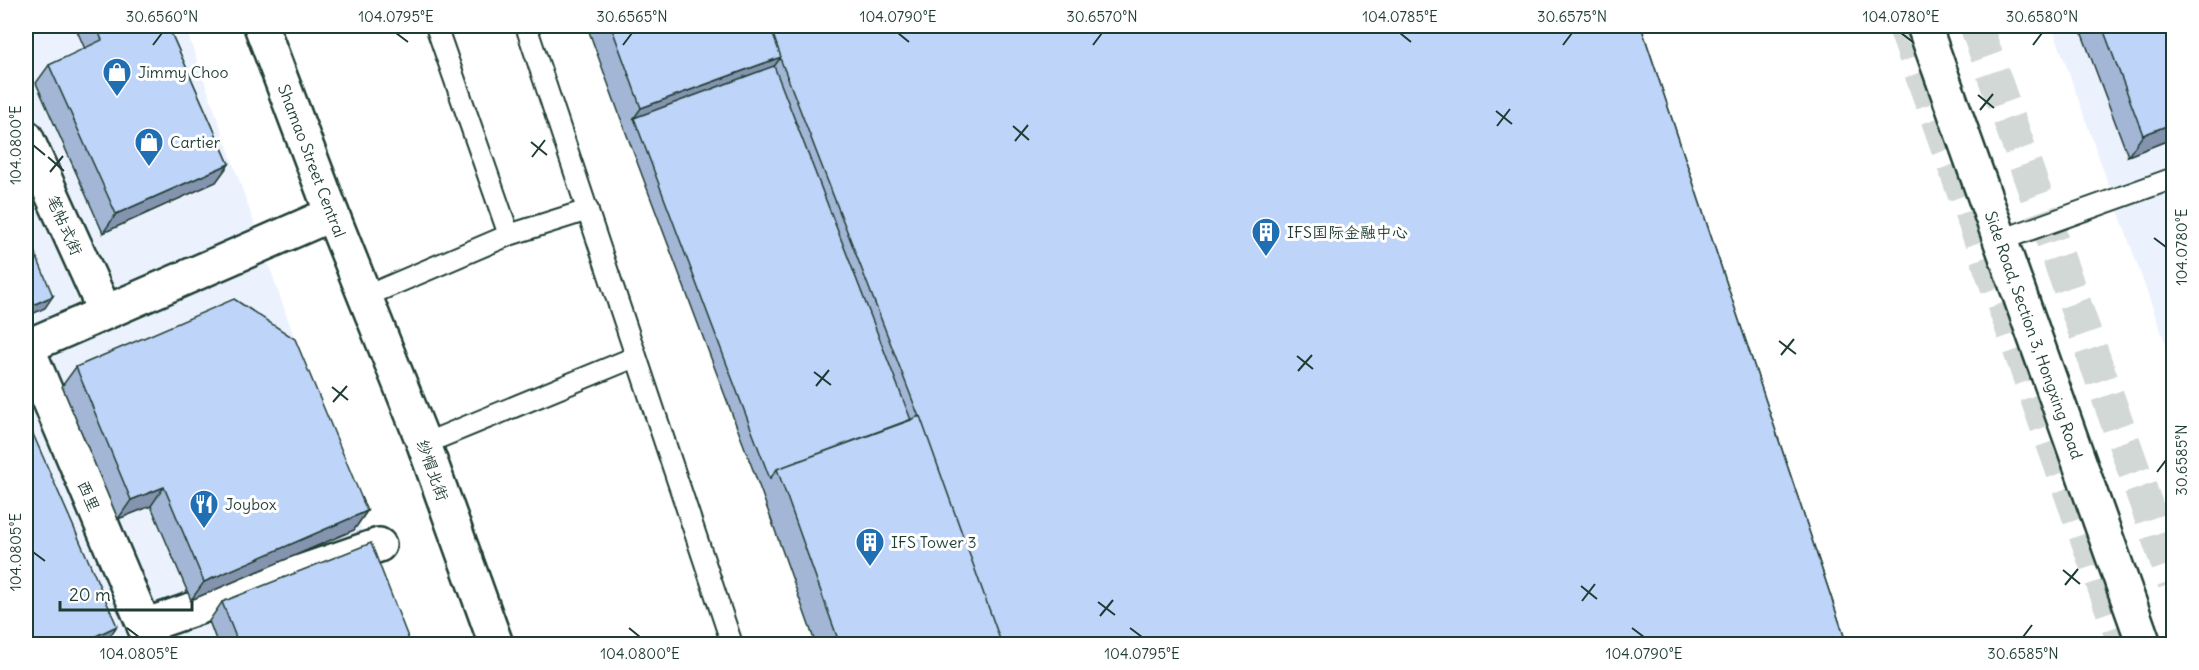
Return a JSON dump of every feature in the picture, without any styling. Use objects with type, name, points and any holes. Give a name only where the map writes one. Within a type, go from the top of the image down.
[{"type":"street","name":"Shamao Street Central","points":[[261,26],[364,297]]},
{"type":"street","name":"Side Road, Section 3, Hongxing Road","points":[[1924,26],[2144,645]]},
{"type":"street","name":"笔帖式街","points":[[26,137],[105,312]]},
{"type":"street","points":[[26,347],[332,214]]},
{"type":"street","name":"纱帽北街","points":[[364,297],[424,444],[496,645]]},
{"type":"street","name":"西里","points":[[26,347],[148,635]]},
{"type":"street","points":[[148,635],[379,545]]},
{"type":"lane","points":[[436,26],[509,235]]},
{"type":"lane","points":[[526,26],[732,645]]},
{"type":"lane","points":[[2001,240],[2174,178]]},
{"type":"lane","points":[[364,297],[509,235],[588,210]]},
{"type":"lane","points":[[424,444],[635,357]]},
{"type":"shaded area","points":[[26,26],[185,26],[402,644],[26,644]]},
{"type":"shaded area","points":[[2052,26],[2173,26],[2173,365]]},
{"type":"building","points":[[96,26],[168,26],[229,164],[116,214],[49,65],[102,40]]},
{"type":"building","points":[[611,26],[770,26],[781,57],[641,108]]},
{"type":"building","name":"IFS国际金融中心","points":[[770,26],[1641,26],[1847,645],[1002,645],[920,416],[780,58]]},
{"type":"building","points":[[2102,26],[2174,26],[2174,123],[2143,135]]},
{"type":"building","points":[[774,66],[911,420],[777,469],[770,479],[634,118]]},
{"type":"building","points":[[26,231],[53,296],[26,308]]},
{"type":"building","points":[[234,299],[295,339],[367,511],[204,582],[164,487],[131,500],[76,367]]},
{"type":"building","name":"IFS Tower 3","points":[[920,416],[1002,645],[840,645],[777,469]]},
{"type":"building","points":[[26,418],[117,626],[96,636],[99,645],[26,645]]},
{"type":"building","points":[[371,543],[411,645],[239,645],[222,602]]},
{"type":"tunnel","points":[[1904,26],[2124,644]]},
{"type":"tunnel","points":[[1976,26],[2174,583]]},
{"type":"place","name":"Jimmy Choo","points":[[117,98]]},
{"type":"place","name":"Cartier","points":[[149,168]]},
{"type":"place","name":"IFS国际金融中心","points":[[1266,258]]},
{"type":"place","name":"Joybox","points":[[204,530]]},
{"type":"place","name":"IFS Tower 3","points":[[870,568]]}]
